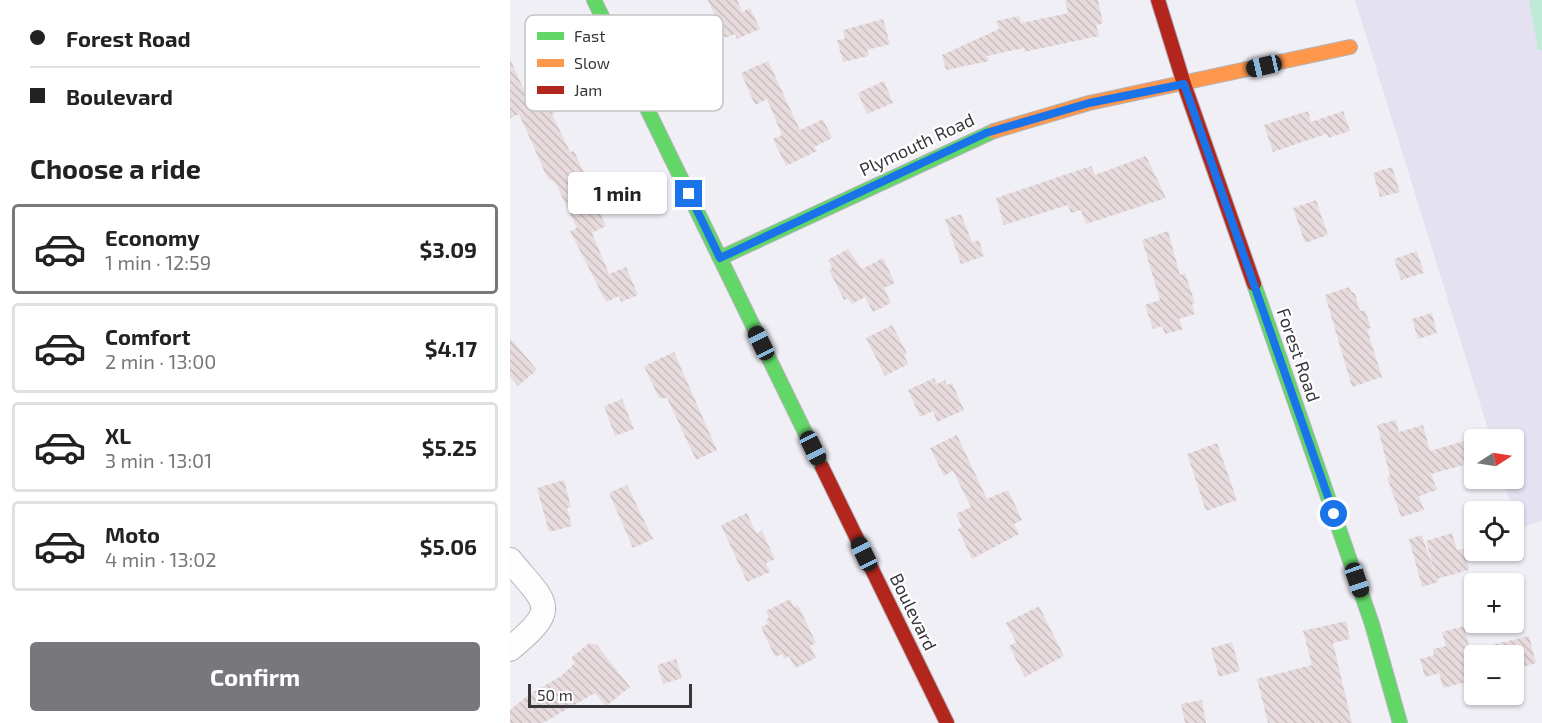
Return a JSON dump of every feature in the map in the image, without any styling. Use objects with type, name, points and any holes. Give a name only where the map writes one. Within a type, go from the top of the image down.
[{"type":"street","name":"Boulevard","points":[[594,0],[601,15]]},
{"type":"street","name":"Forest Road","points":[[1158,0],[1184,84],[1372,624],[1401,723]]},
{"type":"street","name":"Plymouth Road","points":[[720,258],[986,133],[1089,103],[1350,47]]},
{"type":"street","name":"Boulevard","points":[[648,111],[947,723]]},
{"type":"street","points":[[510,560],[543,604],[543,615],[539,624],[510,649]]},
{"type":"shaded area","points":[[1355,0],[1542,0],[1542,521],[1524,526],[1524,501],[1510,501],[1506,489],[1524,489],[1524,429],[1488,429]]},
{"type":"green space","points":[[1529,0],[1542,0],[1542,50],[1538,50]]},
{"type":"building","points":[[708,0],[737,0],[742,12],[750,8],[760,29],[737,39],[735,34],[725,38],[723,15],[715,15]]},
{"type":"building","points":[[1065,0],[1098,0],[1103,23],[1096,25],[1099,36],[1024,52],[1024,48],[987,56],[989,61],[946,70],[942,55],[999,29],[996,21],[1019,16],[1021,23],[1068,13]]},
{"type":"building","points":[[883,19],[890,44],[867,50],[869,56],[843,62],[837,40],[845,39],[843,30]]},
{"type":"building","points":[[510,59],[525,92],[525,111],[555,111],[552,114],[570,152],[574,151],[585,175],[582,176],[606,226],[592,233],[609,274],[626,267],[638,295],[621,302],[619,296],[606,302],[570,231],[577,228],[556,184],[547,177],[519,114],[510,118]]},
{"type":"building","points":[[768,61],[800,130],[823,119],[832,138],[814,147],[817,151],[786,166],[773,139],[782,135],[767,99],[755,105],[741,73]]},
{"type":"building","points":[[884,81],[893,103],[867,114],[858,93]]},
{"type":"building","points":[[1308,111],[1311,122],[1343,111],[1350,131],[1328,138],[1326,134],[1273,152],[1264,125]]},
{"type":"building","points":[[1146,156],[1166,198],[1086,224],[1081,210],[1071,213],[1068,205],[1004,225],[996,198],[1091,166],[1095,175]]},
{"type":"building","points":[[1392,167],[1400,192],[1380,197],[1373,173]]},
{"type":"building","points":[[1316,200],[1328,235],[1305,243],[1293,208]]},
{"type":"building","points":[[961,214],[972,242],[979,240],[984,256],[961,264],[945,219]]},
{"type":"building","points":[[1168,231],[1180,275],[1185,273],[1195,303],[1192,304],[1195,314],[1179,319],[1183,329],[1165,334],[1162,326],[1153,329],[1145,305],[1160,300],[1142,240]]},
{"type":"building","points":[[848,249],[862,269],[883,258],[895,283],[884,288],[891,303],[873,312],[865,297],[852,304],[848,298],[844,300],[829,270],[832,268],[828,260]]},
{"type":"building","points":[[1417,251],[1424,273],[1401,280],[1394,259]]},
{"type":"building","points":[[1349,287],[1351,292],[1355,293],[1360,311],[1365,310],[1371,328],[1367,329],[1382,377],[1352,387],[1325,295]]},
{"type":"building","points":[[1432,313],[1437,333],[1418,339],[1412,319]]},
{"type":"building","points":[[892,325],[907,353],[904,355],[908,364],[885,376],[866,338]]},
{"type":"building","points":[[510,338],[537,370],[518,386],[510,376]]},
{"type":"building","points":[[674,352],[717,450],[696,460],[667,398],[659,398],[644,366]]},
{"type":"building","points":[[934,378],[937,384],[945,380],[947,385],[952,383],[964,410],[937,422],[933,411],[920,417],[908,390]]},
{"type":"building","points":[[622,399],[634,429],[615,436],[604,406]]},
{"type":"building","points":[[1396,420],[1399,432],[1423,425],[1430,451],[1464,441],[1464,465],[1431,474],[1437,490],[1419,496],[1424,510],[1401,517],[1387,477],[1390,476],[1377,425]]},
{"type":"building","points":[[957,435],[987,499],[1008,490],[1022,520],[1014,524],[1019,534],[972,559],[958,529],[962,527],[956,514],[971,507],[953,471],[944,476],[930,448]]},
{"type":"building","points":[[1217,443],[1237,500],[1206,511],[1187,454]]},
{"type":"building","points":[[564,480],[571,507],[567,508],[572,526],[549,532],[537,488]]},
{"type":"building","points":[[627,485],[653,539],[633,548],[609,493]]},
{"type":"building","points":[[747,513],[756,533],[762,531],[775,559],[766,563],[770,572],[747,582],[721,525]]},
{"type":"building","points":[[1452,533],[1457,550],[1464,549],[1464,561],[1467,561],[1469,570],[1437,579],[1438,582],[1422,587],[1409,539],[1422,535],[1435,574],[1426,541]]},
{"type":"building","points":[[790,599],[794,607],[798,605],[816,643],[810,646],[816,658],[795,668],[789,656],[784,659],[782,654],[775,657],[761,627],[768,624],[766,620],[769,618],[766,611]]},
{"type":"building","points":[[1039,606],[1064,656],[1025,677],[1009,646],[1016,642],[1006,623]]},
{"type":"building","points":[[1346,621],[1350,639],[1333,643],[1352,723],[1268,723],[1257,679],[1312,665],[1303,631]]},
{"type":"building","points":[[1464,626],[1469,645],[1464,645],[1464,683],[1443,688],[1439,673],[1425,677],[1420,659],[1434,655],[1433,649],[1446,646],[1442,632]]},
{"type":"building","points":[[1529,636],[1536,663],[1524,666],[1524,645],[1492,645]]},
{"type":"building","points":[[1232,642],[1240,671],[1219,677],[1211,648]]},
{"type":"building","points":[[589,643],[597,645],[630,687],[606,706],[595,693],[543,723],[510,723],[510,710],[530,694],[561,676],[575,663],[571,658]]},
{"type":"building","points":[[676,659],[682,678],[663,684],[657,665]]},
{"type":"building","points":[[1202,700],[1206,723],[1185,723],[1181,704]]},
{"type":"traffic: fast","points":[[594,0],[601,15]]},
{"type":"traffic: fast","points":[[648,111],[822,467]]},
{"type":"traffic: fast","points":[[720,258],[994,131]]},
{"type":"traffic: fast","points":[[1254,284],[1372,624],[1400,723]]},
{"type":"traffic: slow","points":[[994,131],[1089,103],[1350,47]]},
{"type":"traffic: jam","points":[[1158,0],[1184,84],[1254,284]]},
{"type":"traffic: jam","points":[[822,467],[947,723]]},
{"type":"route","points":[[689,194],[720,258],[986,133],[1089,103],[1184,84],[1334,514]]}]
